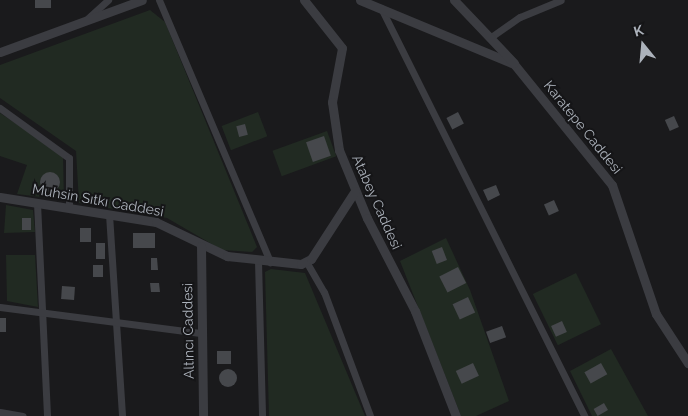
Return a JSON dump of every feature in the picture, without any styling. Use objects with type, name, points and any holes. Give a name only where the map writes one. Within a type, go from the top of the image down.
[{"type":"street","points":[[88,19],[108,0]]},
{"type":"street","points":[[0,52],[142,0]]},
{"type":"street","points":[[159,0],[270,262]]},
{"type":"street","name":"Atabey Caddesi","points":[[304,0],[342,48],[332,120],[355,191],[415,311],[456,416]]},
{"type":"street","name":"Karatepe Caddesi","points":[[360,0],[514,64],[609,180],[656,314],[688,364]]},
{"type":"street","points":[[454,0],[491,37],[514,64]]},
{"type":"street","points":[[491,37],[520,18],[561,0]]},
{"type":"street","points":[[381,8],[584,416]]},
{"type":"street","points":[[0,108],[69,158],[69,208]]},
{"type":"street","points":[[355,191],[306,263],[324,292],[370,416]]},
{"type":"street","name":"Muhsin Sıtkı Caddesi","points":[[0,197],[156,222],[201,246],[258,261],[306,263]]},
{"type":"street","points":[[37,203],[47,416]]},
{"type":"street","points":[[109,214],[122,416]]},
{"type":"street","name":"Altıncı Caddesi","points":[[201,246],[200,333],[203,416]]},
{"type":"street","points":[[258,261],[262,416]]},
{"type":"street","points":[[0,307],[200,333]]},
{"type":"street","points":[[0,412],[23,416]]},
{"type":"shaded area","points":[[150,10],[165,22],[257,247],[252,252],[222,250],[167,218],[79,203],[76,151],[0,98],[0,65]]},
{"type":"shaded area","points":[[258,112],[267,136],[231,150],[222,126]]},
{"type":"shaded area","points":[[0,113],[63,155],[64,200],[17,194],[27,165],[0,156]]},
{"type":"shaded area","points":[[327,131],[336,156],[282,176],[272,151]]},
{"type":"shaded area","points":[[6,205],[33,210],[35,232],[4,233]]},
{"type":"shaded area","points":[[446,238],[470,290],[509,401],[476,416],[461,416],[400,261]]},
{"type":"shaded area","points":[[6,255],[35,255],[38,307],[7,301]]},
{"type":"shaded area","points":[[271,269],[305,273],[365,416],[269,416],[265,272]]},
{"type":"shaded area","points":[[576,273],[601,324],[558,345],[533,294]]},
{"type":"shaded area","points":[[611,349],[648,416],[592,416],[570,371]]},
{"type":"building","points":[[35,0],[51,0],[51,8],[35,8]]},
{"type":"building","points":[[458,112],[464,124],[452,129],[446,118]]},
{"type":"building","points":[[674,116],[679,127],[670,131],[665,120]]},
{"type":"building","points":[[245,124],[248,135],[239,137],[236,126]]},
{"type":"building","points":[[324,136],[331,156],[313,162],[306,142]]},
{"type":"building","points":[[50,172],[57,175],[60,182],[57,189],[50,192],[43,189],[40,182],[43,175]]},
{"type":"building","points":[[496,185],[500,195],[488,201],[483,190]]},
{"type":"building","points":[[554,200],[559,211],[549,215],[544,204]]},
{"type":"building","points":[[22,218],[31,218],[31,230],[22,230]]},
{"type":"building","points":[[80,228],[91,228],[91,242],[80,242]]},
{"type":"building","points":[[133,233],[155,233],[155,248],[133,248]]},
{"type":"building","points":[[96,243],[105,243],[105,259],[96,259]]},
{"type":"building","points":[[442,247],[447,260],[437,264],[432,251]]},
{"type":"building","points":[[151,258],[157,258],[158,270],[151,270]]},
{"type":"building","points":[[93,265],[103,265],[103,277],[93,277]]},
{"type":"building","points":[[458,267],[466,283],[447,293],[439,277]]},
{"type":"building","points":[[150,283],[159,283],[160,292],[151,292]]},
{"type":"building","points":[[62,286],[75,287],[74,300],[61,299]]},
{"type":"building","points":[[468,297],[475,312],[460,320],[453,304]]},
{"type":"building","points":[[0,318],[6,318],[6,332],[0,332]]},
{"type":"building","points":[[562,321],[567,332],[556,337],[551,326]]},
{"type":"building","points":[[502,326],[506,337],[490,343],[486,332]]},
{"type":"building","points":[[217,351],[231,351],[231,364],[217,364]]},
{"type":"building","points":[[473,363],[479,376],[462,384],[456,371]]},
{"type":"building","points":[[601,363],[607,374],[591,384],[584,372]]},
{"type":"building","points":[[224,369],[232,369],[237,374],[235,385],[224,387],[219,382],[219,374]]},
{"type":"building","points":[[604,403],[608,410],[598,416],[594,409]]}]
